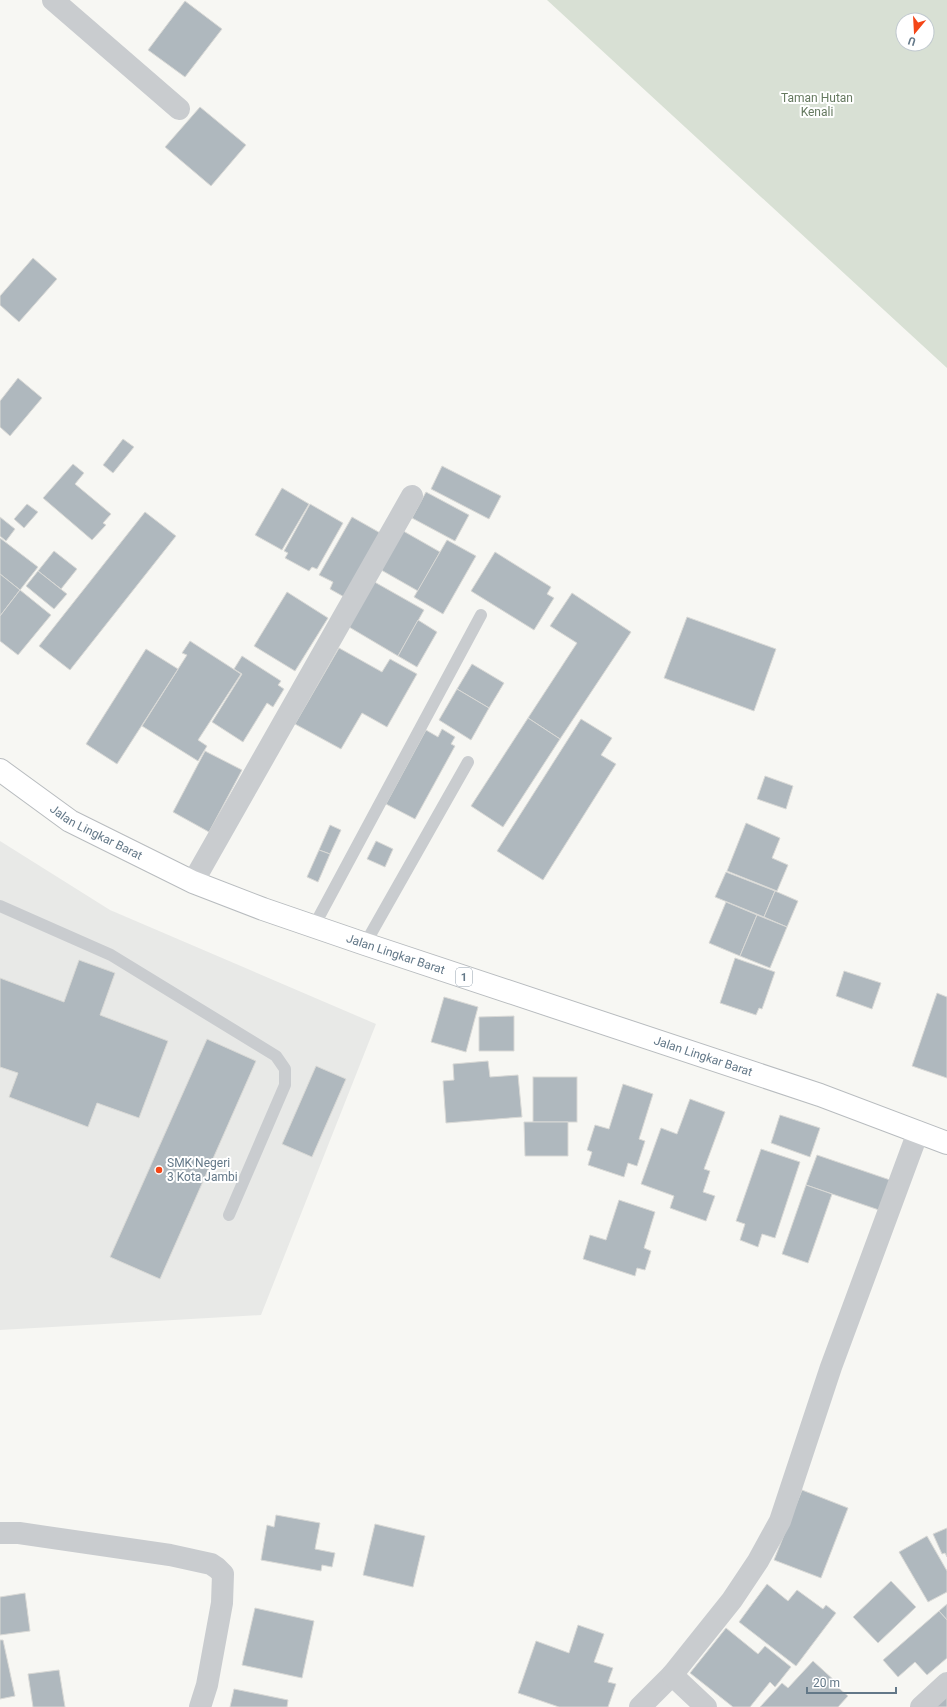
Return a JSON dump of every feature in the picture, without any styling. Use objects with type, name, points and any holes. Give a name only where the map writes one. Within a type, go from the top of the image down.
[{"type":"highway","name":"Jalan Lingkar Barat","points":[[0,770],[70,821],[193,882],[365,944],[820,1096],[947,1143]]},
{"type":"street","points":[[53,0],[179,108]]},
{"type":"street","points":[[193,882],[412,496]]},
{"type":"street","points":[[640,1707],[672,1675],[732,1600],[758,1561],[780,1521],[831,1367],[918,1132]]},
{"type":"street","points":[[0,1533],[19,1533],[170,1555],[211,1564],[217,1568],[223,1574],[222,1603],[207,1685],[200,1707]]},
{"type":"street","points":[[672,1675],[706,1707]]},
{"type":"street","points":[[920,1707],[947,1683]]},
{"type":"lane","points":[[314,926],[482,616]]},
{"type":"lane","points":[[365,944],[468,762]]},
{"type":"lane","points":[[0,906],[111,955],[276,1056],[285,1069],[285,1085],[229,1215]]},
{"type":"shaded area","name":"SMK Negeri 3 Kota Jambi","points":[[0,841],[110,910],[376,1024],[261,1315],[0,1330]]},
{"type":"green space","name":"Taman Hutan Kenali","points":[[547,0],[947,0],[947,368]]},
{"type":"building","points":[[185,1],[222,29],[185,77],[148,50]]},
{"type":"building","points":[[200,107],[246,145],[211,186],[165,147]]},
{"type":"building","points":[[33,258],[57,279],[19,322],[0,305],[0,296]]},
{"type":"building","points":[[18,378],[42,398],[10,436],[0,427],[0,401]]},
{"type":"building","points":[[123,439],[134,447],[113,473],[103,465]]},
{"type":"building","points":[[73,464],[84,473],[75,484],[111,514],[103,523],[106,525],[92,540],[43,498]]},
{"type":"building","points":[[442,466],[501,496],[489,519],[431,489]]},
{"type":"building","points":[[282,488],[309,504],[282,550],[255,535]]},
{"type":"building","points":[[426,492],[469,515],[455,541],[412,518]]},
{"type":"building","points":[[27,504],[38,512],[24,528],[14,519]]},
{"type":"building","points":[[310,504],[343,523],[317,569],[312,567],[309,571],[285,558],[288,553],[284,551]]},
{"type":"building","points":[[145,512],[176,536],[70,670],[39,646]]},
{"type":"building","points":[[0,517],[15,529],[6,541],[0,536]]},
{"type":"building","points":[[352,517],[382,534],[346,598],[330,589],[333,582],[319,575]]},
{"type":"building","points":[[398,528],[440,552],[418,591],[376,567]]},
{"type":"building","points":[[0,538],[38,567],[20,590],[0,574]]},
{"type":"building","points":[[447,540],[476,556],[443,614],[414,597]]},
{"type":"building","points":[[54,551],[77,569],[61,589],[38,571]]},
{"type":"building","points":[[495,552],[551,587],[547,594],[554,598],[534,630],[471,591]]},
{"type":"building","points":[[38,571],[67,594],[54,609],[26,586]]},
{"type":"building","points":[[0,574],[20,590],[0,616]]},
{"type":"building","points":[[371,580],[424,610],[398,656],[344,624]]},
{"type":"building","points":[[20,590],[51,615],[18,655],[0,641],[0,616]]},
{"type":"building","points":[[287,592],[328,618],[295,671],[254,646]]},
{"type":"building","points":[[572,593],[631,632],[560,739],[528,718],[577,643],[550,626]]},
{"type":"building","points":[[687,617],[776,649],[754,711],[664,678]]},
{"type":"building","points":[[418,620],[437,632],[417,667],[398,656]]},
{"type":"building","points":[[190,641],[241,674],[198,740],[207,746],[198,761],[142,726],[187,655],[182,653]]},
{"type":"building","points":[[339,648],[382,672],[390,659],[417,674],[387,727],[362,713],[341,749],[295,724]]},
{"type":"building","points":[[146,649],[178,669],[117,764],[86,744]]},
{"type":"building","points":[[242,656],[281,681],[278,685],[284,689],[273,707],[267,703],[243,742],[212,722],[242,674],[234,669]]},
{"type":"building","points":[[472,664],[504,683],[489,708],[457,689]]},
{"type":"building","points":[[457,689],[489,708],[471,740],[439,720]]},
{"type":"building","points":[[528,718],[560,739],[503,827],[471,806]]},
{"type":"building","points":[[581,719],[612,738],[601,755],[616,764],[543,880],[497,851]]},
{"type":"building","points":[[442,729],[455,737],[451,744],[455,746],[415,819],[386,804],[426,730],[438,737]]},
{"type":"building","points":[[205,751],[242,770],[209,832],[173,812]]},
{"type":"building","points":[[765,776],[793,786],[786,809],[757,799]]},
{"type":"building","points":[[746,823],[780,838],[772,858],[788,865],[777,891],[727,871]]},
{"type":"building","points":[[330,825],[341,830],[330,854],[319,850]]},
{"type":"building","points":[[376,841],[393,849],[385,867],[367,859]]},
{"type":"building","points":[[319,850],[330,854],[318,882],[307,877]]},
{"type":"building","points":[[726,872],[775,891],[764,917],[715,897]]},
{"type":"building","points":[[775,891],[798,901],[787,927],[764,917]]},
{"type":"building","points":[[726,902],[757,915],[740,956],[709,943]]},
{"type":"building","points":[[757,915],[787,927],[770,968],[740,956]]},
{"type":"building","points":[[735,958],[775,972],[762,1009],[759,1008],[756,1015],[720,1003]]},
{"type":"building","points":[[79,960],[115,973],[100,1015],[168,1041],[139,1118],[97,1103],[88,1127],[9,1097],[18,1073],[0,1067],[0,978],[64,1002]]},
{"type":"building","points":[[844,971],[881,983],[872,1009],[836,996]]},
{"type":"building","points":[[937,993],[947,997],[947,1078],[912,1066]]},
{"type":"building","points":[[444,997],[478,1007],[466,1052],[431,1042]]},
{"type":"building","points":[[514,1016],[514,1051],[479,1051],[479,1017]]},
{"type":"building","points":[[207,1039],[256,1061],[160,1279],[110,1257]]},
{"type":"building","points":[[488,1061],[490,1077],[518,1075],[522,1117],[446,1123],[443,1081],[454,1080],[453,1064]]},
{"type":"building","points":[[316,1066],[346,1079],[312,1157],[282,1144]]},
{"type":"building","points":[[533,1077],[577,1077],[577,1122],[533,1122]]},
{"type":"building","points":[[623,1084],[653,1094],[639,1139],[645,1141],[637,1166],[628,1163],[624,1177],[588,1165],[592,1152],[587,1150],[595,1125],[609,1129]]},
{"type":"building","points":[[690,1099],[725,1112],[704,1169],[710,1171],[703,1192],[715,1196],[706,1221],[670,1208],[674,1196],[641,1184],[661,1128],[677,1134]]},
{"type":"building","points":[[780,1115],[820,1128],[810,1157],[771,1143]]},
{"type":"building","points":[[524,1122],[568,1122],[568,1156],[525,1156]]},
{"type":"building","points":[[761,1149],[800,1162],[775,1238],[762,1234],[758,1247],[740,1240],[745,1224],[736,1221]]},
{"type":"building","points":[[817,1155],[890,1180],[879,1210],[806,1185]]},
{"type":"building","points":[[806,1185],[832,1194],[808,1263],[782,1254]]},
{"type":"building","points":[[619,1200],[655,1212],[644,1248],[651,1251],[645,1270],[637,1268],[635,1276],[583,1259],[590,1235],[606,1240]]},
{"type":"building","points":[[802,1490],[848,1508],[821,1578],[774,1560]]},
{"type":"building","points":[[276,1515],[320,1523],[315,1549],[335,1553],[332,1567],[322,1565],[321,1571],[261,1560],[267,1525],[274,1527]]},
{"type":"building","points":[[375,1524],[425,1536],[413,1587],[363,1575]]},
{"type":"building","points":[[947,1528],[947,1557],[945,1553],[942,1554],[933,1534]]},
{"type":"building","points":[[927,1536],[947,1571],[947,1592],[928,1602],[899,1552]]},
{"type":"building","points":[[891,1581],[916,1607],[878,1643],[853,1617]]},
{"type":"building","points":[[767,1584],[788,1601],[797,1590],[823,1609],[826,1605],[836,1613],[796,1666],[739,1622]]},
{"type":"building","points":[[25,1593],[30,1631],[0,1635],[0,1597]]},
{"type":"building","points":[[947,1604],[947,1620],[939,1611]]},
{"type":"building","points":[[255,1608],[314,1621],[302,1678],[242,1665]]},
{"type":"building","points":[[939,1611],[947,1620],[947,1658],[927,1675],[915,1662],[898,1677],[883,1660]]},
{"type":"building","points":[[578,1625],[604,1634],[594,1662],[613,1668],[608,1682],[616,1684],[608,1707],[559,1707],[518,1693],[536,1641],[569,1653]]},
{"type":"building","points":[[726,1628],[758,1654],[765,1646],[791,1667],[775,1687],[770,1682],[750,1707],[733,1707],[690,1673]]},
{"type":"building","points":[[0,1640],[3,1640],[15,1696],[0,1699]]},
{"type":"building","points":[[813,1661],[836,1682],[834,1684],[848,1696],[838,1707],[760,1707],[782,1683],[788,1688]]},
{"type":"building","points":[[59,1670],[65,1707],[33,1707],[28,1674]]},
{"type":"building","points":[[234,1689],[288,1700],[287,1707],[230,1707]]},
{"type":"building","points":[[947,1694],[947,1707],[933,1707]]},
{"type":"place","name":"SMK Negeri 3 Kota Jambi","points":[[159,1170]]}]
